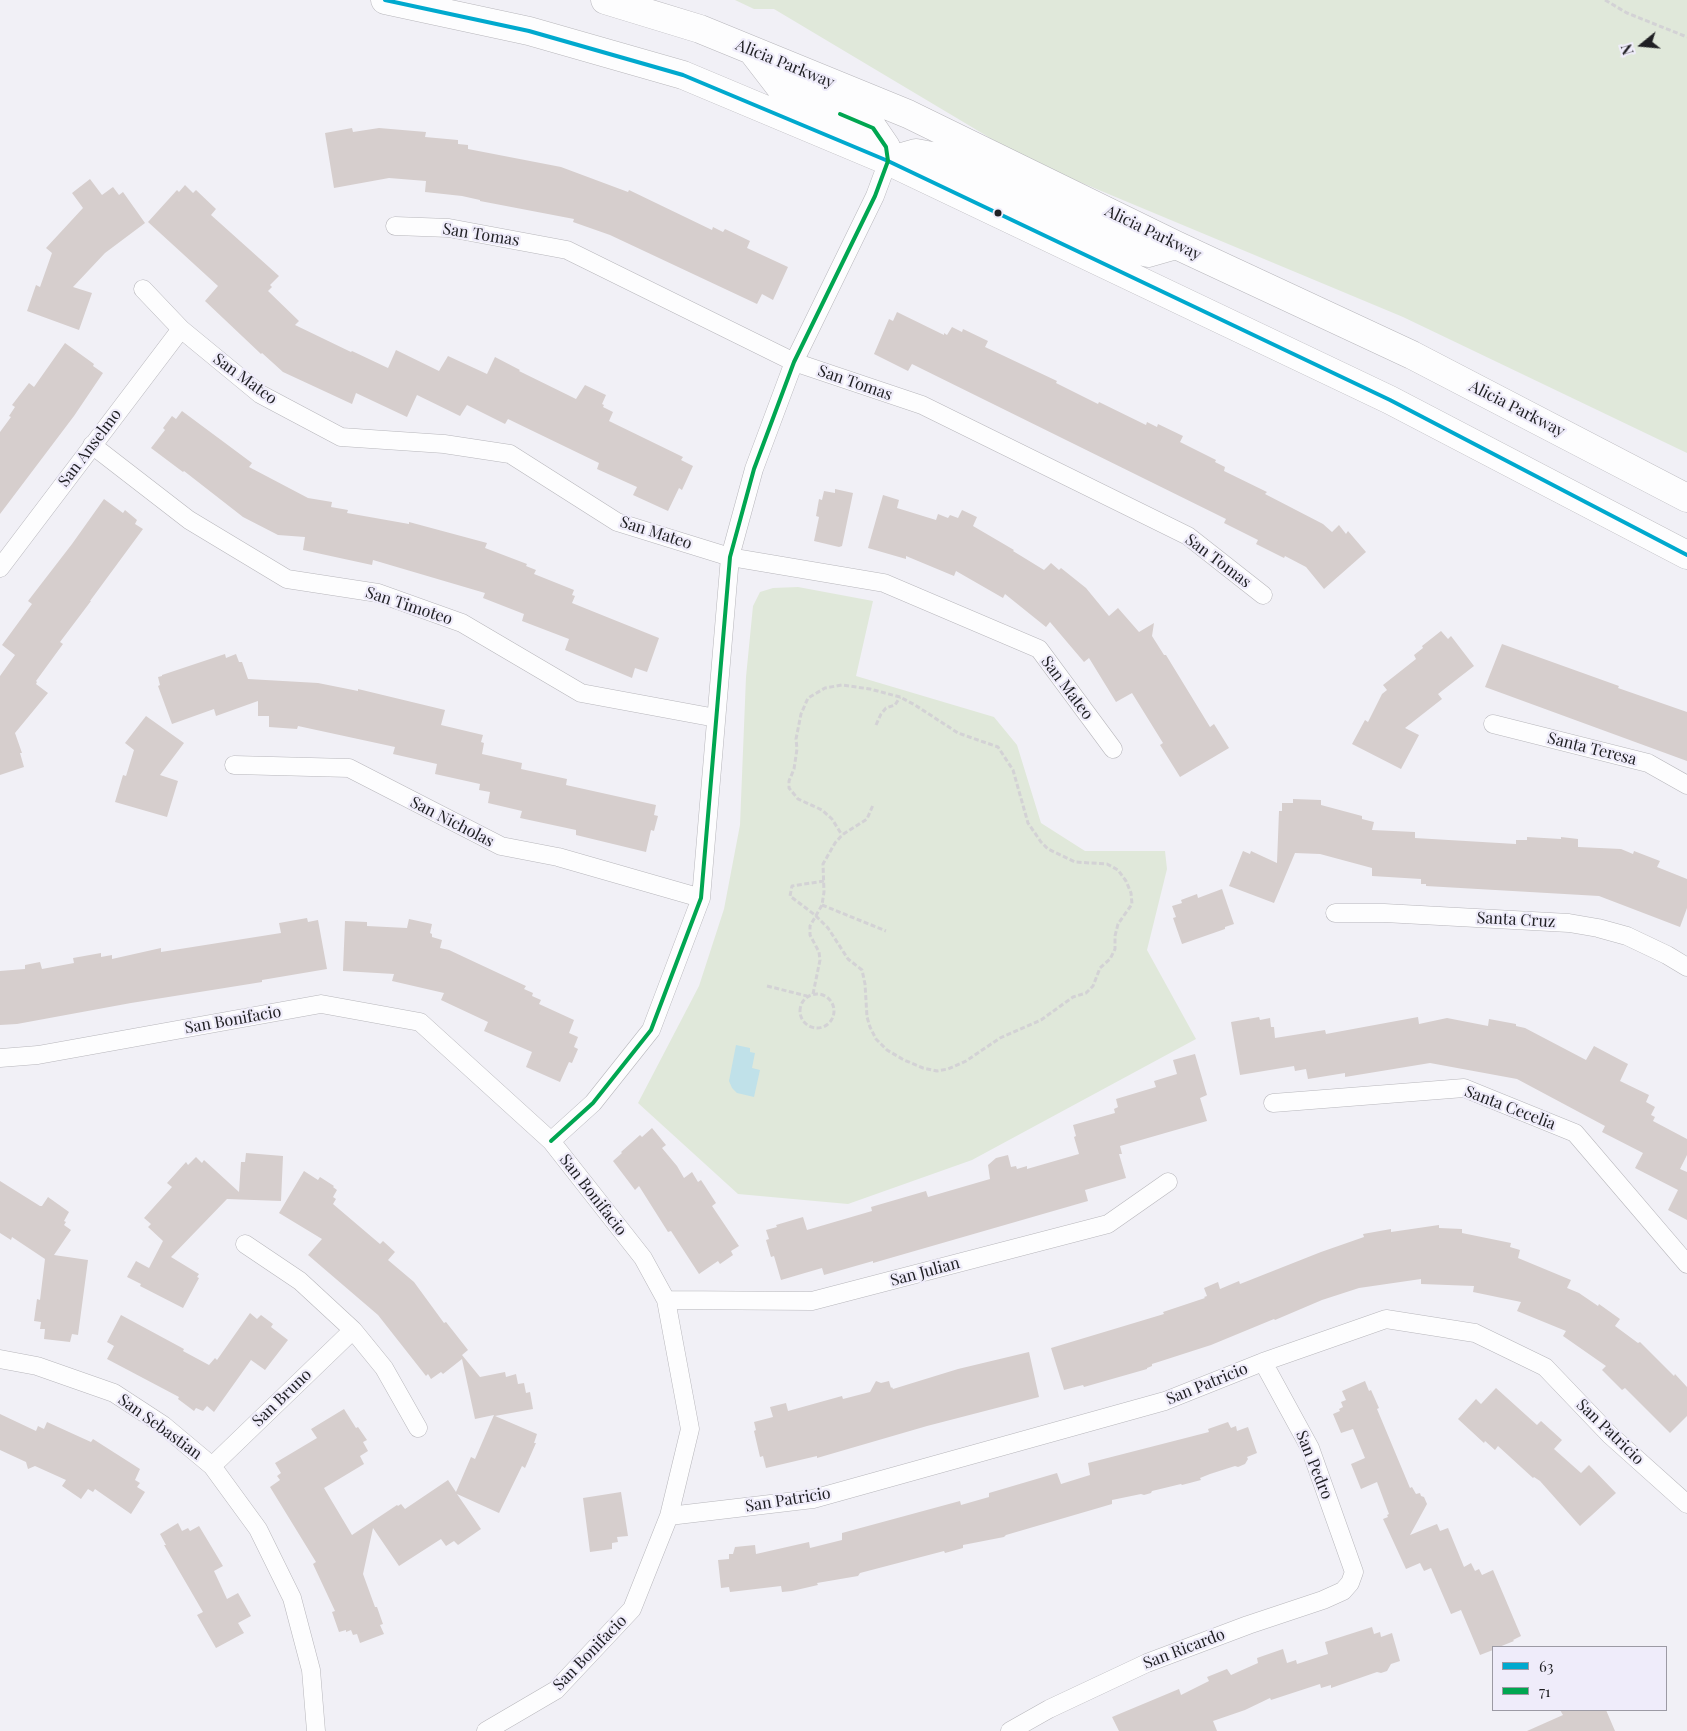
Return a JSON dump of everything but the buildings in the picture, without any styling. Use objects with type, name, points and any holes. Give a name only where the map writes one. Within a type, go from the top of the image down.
[{"type":"main road","points":[[385,0],[529,31],[684,75],[888,161],[1390,400],[1687,555]]},
{"type":"main road","name":"Alicia Parkway","points":[[605,0],[700,29],[908,114],[1176,245],[1412,355],[1687,498]]},
{"type":"main road","points":[[751,50],[783,90],[873,128],[886,147],[888,161]]},
{"type":"main road","points":[[888,161],[916,153],[937,157],[1118,245],[1148,252],[1176,245]]},
{"type":"street","points":[[551,1141],[593,1103],[651,1030],[701,898],[730,557],[754,469],[794,362],[876,196],[888,161]]},
{"type":"street","name":"San Tomas","points":[[395,226],[449,228],[567,250],[794,362],[922,405],[1188,536],[1263,595]]},
{"type":"street","name":"San Mateo","points":[[143,288],[181,329],[260,394],[341,437],[444,444],[510,454],[618,522],[730,557],[884,583],[1039,649],[1114,749]]},
{"type":"street","name":"San Anselmo","points":[[0,568],[181,329]]},
{"type":"street","name":"San Timoteo","points":[[92,445],[189,520],[287,579],[378,593],[462,623],[581,693],[716,718]]},
{"type":"street","name":"Santa Teresa","points":[[1493,724],[1648,763],[1687,784]]},
{"type":"street","name":"San Nicholas","points":[[234,765],[348,768],[501,846],[558,857],[701,898]]},
{"type":"street","name":"Santa Cruz","points":[[1335,913],[1384,913],[1569,923],[1627,936],[1687,967]]},
{"type":"street","name":"San Bonifacio","points":[[0,1058],[38,1055],[321,1004],[420,1022],[551,1141],[643,1258],[666,1300],[690,1429],[669,1516],[632,1609],[556,1690],[486,1731]]},
{"type":"street","name":"Santa Cecelia","points":[[1273,1103],[1464,1088],[1576,1133],[1687,1264]]},
{"type":"street","name":"San Julian","points":[[666,1300],[812,1301],[1108,1224],[1168,1182]]},
{"type":"street","points":[[245,1244],[300,1281],[353,1330],[384,1368],[418,1428]]},
{"type":"street","name":"San Patricio","points":[[669,1516],[813,1499],[1165,1402],[1264,1362],[1386,1320],[1475,1333],[1544,1367],[1610,1434],[1687,1504]]},
{"type":"street","name":"San Bruno","points":[[212,1466],[353,1330]]},
{"type":"street","name":"San Sebastian","points":[[0,1359],[37,1366],[114,1393],[163,1425],[212,1466],[258,1529],[292,1598],[311,1670],[316,1731]]},
{"type":"street","name":"San Pedro","points":[[1264,1362],[1310,1448],[1354,1572]]},
{"type":"street","name":"San Ricardo","points":[[1010,1731],[1048,1709],[1147,1663],[1248,1625],[1323,1600],[1343,1591],[1350,1583],[1354,1572]]},
{"type":"path","points":[[1605,0],[1627,14],[1687,36]]},
{"type":"path","points":[[824,881],[792,886],[790,896],[815,915],[828,928],[848,959],[862,970],[867,1016],[876,1039],[887,1050],[904,1060],[923,1068],[937,1071],[948,1069],[966,1061],[1000,1038],[1041,1020],[1073,997],[1086,993],[1093,986],[1097,973],[1110,959],[1115,949],[1115,936],[1118,924],[1132,904],[1131,893],[1126,881],[1118,870],[1107,864],[1075,862],[1048,849],[1028,823],[1014,770],[998,747],[958,733],[900,697],[870,689],[842,685],[825,688],[808,698],[801,714],[796,739],[797,748],[794,769],[789,781],[789,788],[798,799],[822,810],[832,818],[842,835]]},
{"type":"path","points":[[876,725],[886,708],[895,705],[900,697]]},
{"type":"path","points":[[814,994],[820,960],[819,952],[810,935],[810,926],[822,905],[823,864],[835,842],[842,835],[867,819],[872,805]]},
{"type":"path","points":[[822,905],[886,931]]},
{"type":"path","points":[[767,986],[807,996],[814,994],[826,997],[833,1007],[833,1014],[826,1025],[813,1027],[802,1020],[800,1007],[807,996]]},
{"type":"shaded area","points":[[735,0],[1687,0],[1687,453],[1403,317],[1027,160],[774,9],[754,9]]},
{"type":"shaded area","points":[[798,587],[873,601],[856,676],[994,717],[1017,745],[1041,823],[1085,851],[1165,851],[1167,869],[1147,950],[1196,1039],[972,1160],[848,1204],[738,1194],[638,1103],[699,986],[724,909],[740,825],[746,677],[753,606],[760,592],[773,588]]},
{"type":"water","points":[[736,1045],[750,1048],[750,1052],[755,1053],[752,1068],[760,1070],[754,1097],[737,1093],[729,1081]]},
{"type":"transit line","name":"63","points":[[385,0],[529,31],[683,75],[888,161],[1390,400],[1687,555]]},
{"type":"transit line","name":"71","points":[[551,1141],[593,1103],[651,1030],[701,898],[730,557],[754,469],[794,362],[875,196],[888,161],[886,147],[873,128],[840,114]]}]
